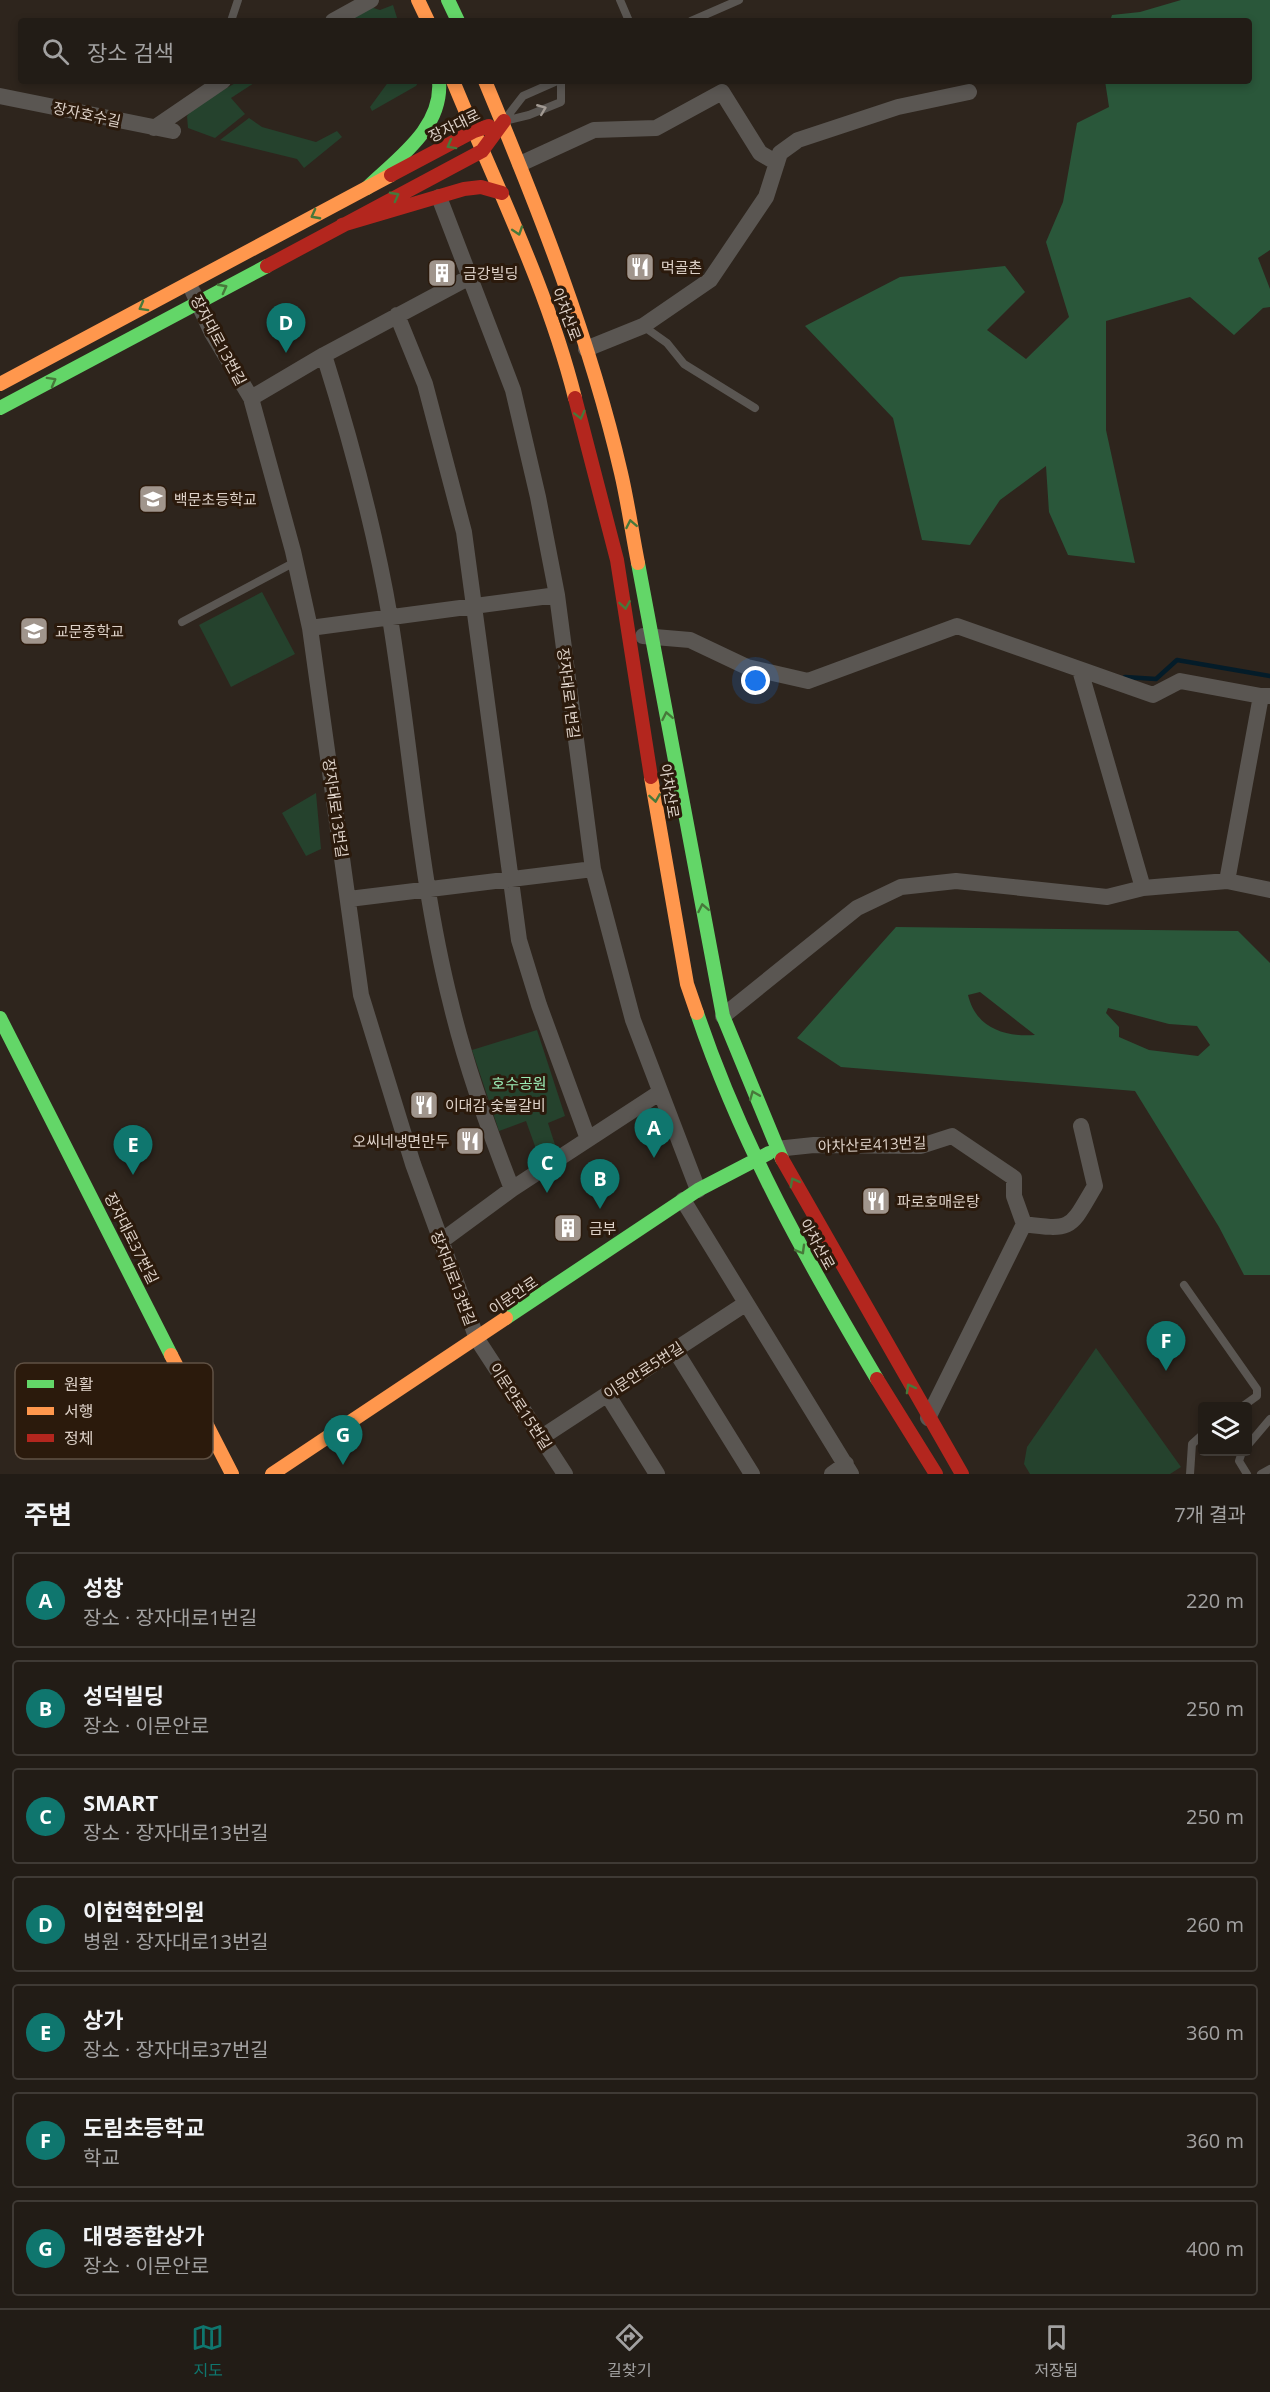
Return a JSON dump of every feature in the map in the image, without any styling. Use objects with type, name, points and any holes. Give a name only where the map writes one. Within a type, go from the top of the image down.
[{"type":"main road","points":[[418,0],[426,18]]},
{"type":"main road","points":[[448,0],[457,18]]},
{"type":"main road","points":[[366,188],[412,146],[431,123],[442,90],[440,84]]},
{"type":"main road","name":"아차산로","points":[[454,84],[502,193],[563,350],[618,560],[665,864],[687,984],[717,1073],[755,1160],[797,1243],[894,1409],[936,1474]]},
{"type":"main road","name":"아차산로","points":[[486,84],[504,121],[586,349],[621,473],[723,1016],[776,1149],[927,1418],[962,1474]]},
{"type":"main road","name":"장자대로","points":[[0,384],[474,131],[504,121]]},
{"type":"main road","name":"장자대로","points":[[0,408],[482,151],[504,121]]},
{"type":"main road","points":[[342,225],[464,189],[481,187],[502,193]]},
{"type":"main road","name":"장자대로37번길","points":[[0,1018],[176,1363]]},
{"type":"main road","name":"이문안로","points":[[272,1474],[698,1190],[776,1149]]},
{"type":"main road","name":"장자대로37번길","points":[[213,1437],[232,1474]]},
{"type":"street","points":[[339,18],[372,0]]},
{"type":"street","points":[[154,128],[219,84]]},
{"type":"street","points":[[586,349],[644,326],[710,280],[766,198],[780,153],[798,140],[898,107],[969,92]]},
{"type":"street","points":[[520,164],[594,130],[656,128],[722,93],[760,153],[777,163]]},
{"type":"street","name":"장자호수길","points":[[0,96],[173,131]]},
{"type":"street","name":"장자대로1번길","points":[[439,197],[468,278],[513,390],[538,497],[557,595],[592,869],[633,1020],[698,1190]]},
{"type":"street","points":[[251,398],[324,355],[468,278]]},
{"type":"street","name":"장자대로13번길","points":[[188,282],[212,333],[251,398],[295,562],[310,628],[361,995],[413,1164],[477,1339]]},
{"type":"street","points":[[397,315],[425,384],[464,532],[519,940],[539,1005],[588,1139]]},
{"type":"street","points":[[324,355],[343,416],[371,523],[390,617],[429,889],[450,1003],[484,1119],[512,1189]]},
{"type":"street","points":[[310,628],[557,595]]},
{"type":"street","points":[[630,639],[651,635],[690,640],[747,667],[808,681],[957,626],[1153,695],[1180,681],[1265,696],[1227,881]]},
{"type":"street","points":[[1080,670],[1143,888]]},
{"type":"street","points":[[349,899],[511,877],[592,869]]},
{"type":"street","points":[[723,1016],[857,908],[901,886],[956,881],[1107,897],[1143,888],[1227,881],[1270,890]]},
{"type":"street","points":[[440,1242],[512,1189],[659,1093]]},
{"type":"street","points":[[927,1418],[1024,1224],[1058,1228],[1074,1221],[1095,1186],[1081,1126]]},
{"type":"street","name":"아차산로413번길","points":[[776,1149],[814,1145],[921,1146],[952,1136],[1014,1178],[1014,1196],[1024,1224]]},
{"type":"street","points":[[683,1200],[745,1304],[849,1469],[832,1474]]},
{"type":"street","name":"이문안로5번길","points":[[542,1437],[745,1304]]},
{"type":"street","name":"이문안로15번길","points":[[477,1339],[565,1474]]},
{"type":"street","points":[[675,1350],[752,1474]]},
{"type":"street","points":[[607,1394],[657,1474]]},
{"type":"lane","points":[[232,18],[238,0]]},
{"type":"lane","points":[[620,0],[629,18]]},
{"type":"lane","points":[[698,18],[739,0]]},
{"type":"lane","points":[[504,121],[523,96],[552,84]]},
{"type":"lane","points":[[504,121],[529,115],[561,102],[559,84]]},
{"type":"lane","points":[[644,326],[667,343],[684,364],[755,408]]},
{"type":"lane","points":[[182,621],[295,562]]},
{"type":"lane","points":[[1184,1285],[1257,1389],[1257,1396],[1249,1402]]},
{"type":"lane","points":[[1252,1440],[1270,1419]]},
{"type":"lane","points":[[1190,1474],[1192,1444],[1198,1439]]},
{"type":"lane","points":[[1241,1456],[1239,1461],[1247,1474]]},
{"type":"lane","points":[[1262,1474],[1270,1469]]},
{"type":"green space","points":[[1181,0],[1270,0],[1270,250],[1258,258],[1270,289],[1270,307],[1263,308],[1234,335],[1190,297],[1106,321],[1106,430],[1135,563],[1068,555],[1049,512],[1046,466],[1000,500],[970,545],[922,540],[893,418],[805,326],[900,277],[1005,266],[1025,292],[987,330],[1026,359],[1069,317],[1046,242],[1063,202],[1077,123],[1109,107],[1105,84],[1252,84],[1252,18],[1111,18],[1112,15],[1140,12]]},
{"type":"green space","points":[[393,5],[397,18],[350,18],[370,7],[380,10]]},
{"type":"green space","points":[[234,84],[252,84],[231,98],[245,114],[215,138],[188,128],[187,116],[195,106]]},
{"type":"green space","points":[[387,84],[417,84],[372,111],[370,107]]},
{"type":"green space","points":[[249,118],[262,127],[316,142],[337,131],[342,137],[304,168],[297,159],[220,140]]},
{"type":"green space","points":[[262,592],[295,654],[231,687],[199,625]]},
{"type":"green space","points":[[316,793],[321,849],[306,856],[282,813]]},
{"type":"green space","points":[[896,927],[1238,931],[1270,963],[1270,1275],[1244,1275],[1219,1227],[1135,1091],[841,1067],[797,1038]],"holes":[[[980,992],[1035,1035],[1002,1032],[985,1023],[977,1015],[968,995]],[[1108,1008],[1169,1024],[1197,1026],[1210,1045],[1198,1056],[1149,1050],[1119,1037],[1119,1027],[1106,1013]]]},
{"type":"green space","name":"호수공원","points":[[537,1030],[565,1116],[548,1123],[558,1154],[541,1163],[526,1121],[499,1131],[472,1050]]},
{"type":"green space","points":[[1096,1348],[1181,1467],[1170,1474],[1030,1474],[1024,1464],[1027,1447]]},
{"type":"waterway","points":[[1125,677],[1156,679],[1177,660],[1270,676]]},
{"type":"traffic: fast","points":[[448,0],[457,18]]},
{"type":"traffic: fast","points":[[367,188],[416,141],[426,128],[434,113],[439,84]]},
{"type":"traffic: fast","points":[[0,408],[267,266]]},
{"type":"traffic: fast","points":[[638,563],[723,1016],[782,1159]]},
{"type":"traffic: fast","points":[[697,1013],[734,1109],[777,1201],[877,1379]]},
{"type":"traffic: fast","points":[[0,1018],[171,1355]]},
{"type":"traffic: fast","points":[[506,1318],[698,1190],[769,1153]]},
{"type":"traffic: slow","points":[[418,0],[427,18]]},
{"type":"traffic: slow","points":[[454,84],[520,237],[550,316],[575,398]]},
{"type":"traffic: slow","points":[[486,84],[561,274],[594,373],[621,473],[638,563]]},
{"type":"traffic: slow","points":[[0,384],[391,175]]},
{"type":"traffic: slow","points":[[651,777],[687,984],[697,1013]]},
{"type":"traffic: slow","points":[[272,1474],[506,1318]]},
{"type":"traffic: slow","points":[[171,1355],[175,1363]]},
{"type":"traffic: slow","points":[[213,1437],[232,1474]]},
{"type":"traffic: jam","points":[[267,266],[482,151],[504,121]]},
{"type":"traffic: jam","points":[[391,175],[474,131],[489,126]]},
{"type":"traffic: jam","points":[[342,225],[464,189],[481,187],[502,193]]},
{"type":"traffic: jam","points":[[575,398],[617,560],[651,777]]},
{"type":"traffic: jam","points":[[782,1159],[962,1474]]},
{"type":"traffic: jam","points":[[877,1379],[936,1474]]},
{"type":"place","name":"먹골촌","points":[[640,267]]},
{"type":"place","name":"금강빌딩","points":[[442,273]]},
{"type":"place","name":"이헌혁한의원","points":[[286,353]]},
{"type":"place","name":"백문초등학교","points":[[153,499]]},
{"type":"place","name":"교문중학교","points":[[34,631]]},
{"type":"place","name":"이대감 숯불갈비","points":[[424,1105]]},
{"type":"place","name":"오씨네냉면만두","points":[[470,1141]]},
{"type":"place","name":"성창","points":[[654,1158]]},
{"type":"place","name":"상가","points":[[133,1175]]},
{"type":"place","name":"SMART","points":[[547,1193]]},
{"type":"place","name":"파로호매운탕","points":[[876,1201]]},
{"type":"place","name":"성덕빌딩","points":[[600,1209]]},
{"type":"place","name":"금부","points":[[568,1228]]},
{"type":"place","name":"도림초등학교","points":[[1166,1371]]},
{"type":"place","name":"대명종합상가","points":[[343,1465]]}]
